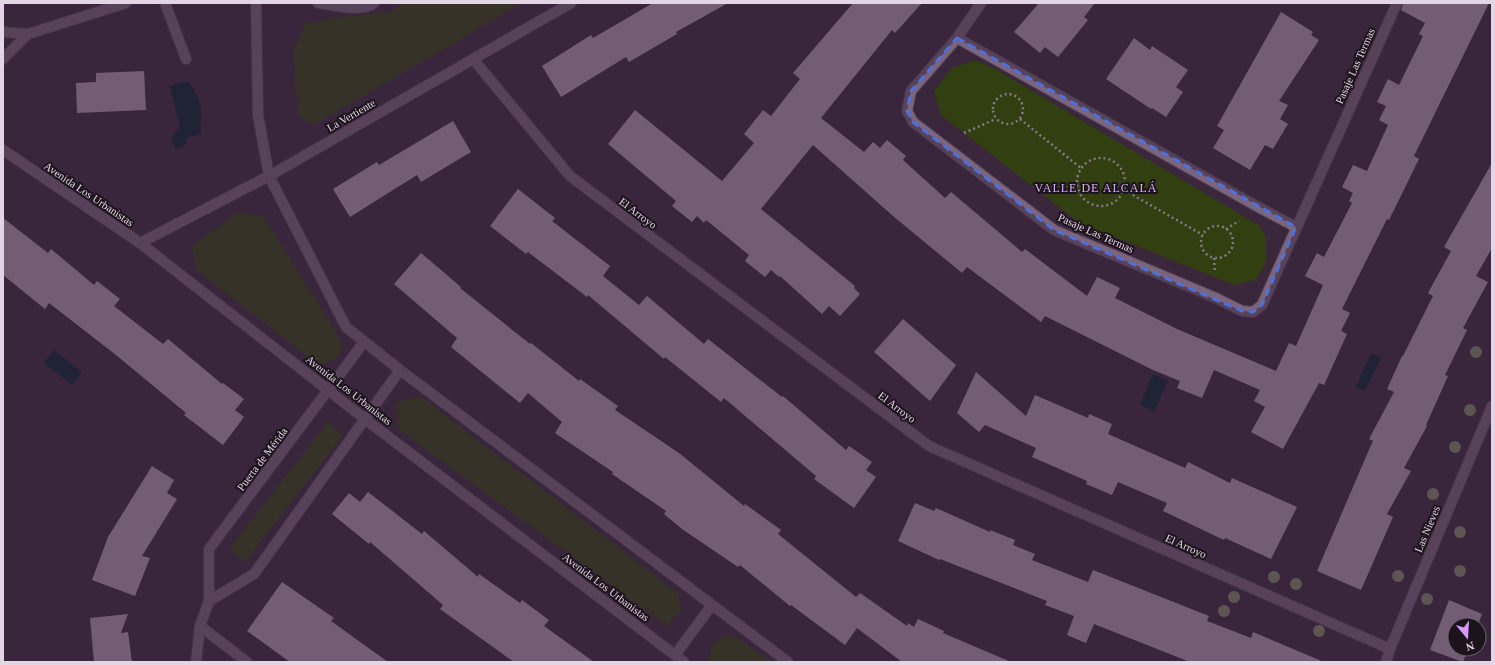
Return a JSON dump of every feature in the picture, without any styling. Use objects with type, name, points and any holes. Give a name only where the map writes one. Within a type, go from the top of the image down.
[{"type":"street","points":[[3,32],[28,34],[126,3]]},
{"type":"street","points":[[166,3],[186,59]]},
{"type":"street","points":[[256,3],[258,115],[269,176],[346,327],[400,370],[788,662]]},
{"type":"street","points":[[318,3],[360,8],[374,3]]},
{"type":"street","name":"La Vertiente","points":[[140,243],[269,176],[571,3]]},
{"type":"street","name":"Pasaje Las Termas","points":[[982,3],[957,38],[911,91],[908,111],[913,122],[1054,230],[1216,298],[1242,311],[1253,312],[1262,306],[1397,3]]},
{"type":"street","points":[[3,59],[28,34]]},
{"type":"street","points":[[957,38],[1296,227]]},
{"type":"street","name":"El Arroyo","points":[[473,59],[570,176],[929,446],[1390,649]]},
{"type":"street","name":"Avenida Los Urbanistas","points":[[3,150],[140,243],[329,389],[365,419],[684,662]]},
{"type":"street","name":"Puerta de Mérida","points":[[196,662],[200,626],[209,600],[209,549],[364,342]]},
{"type":"street","points":[[209,600],[254,574],[400,370]]},
{"type":"street","name":"Las Nieves","points":[[1386,662],[1390,649],[1492,406]]},
{"type":"street","points":[[675,655],[712,605]]},
{"type":"street","points":[[200,626],[247,662]]},
{"type":"path","points":[[1006,93],[1016,95],[1024,104],[1023,114],[1016,123],[1005,124],[996,119],[993,108],[996,98],[1006,93]]},
{"type":"path","points":[[941,143],[996,119]]},
{"type":"path","points":[[1020,119],[1081,168]]},
{"type":"path","points":[[1093,159],[1108,159],[1120,168],[1124,175],[1124,190],[1113,203],[1105,206],[1097,206],[1089,203],[1082,198],[1078,192],[1076,184],[1077,175],[1081,168],[1093,159]]},
{"type":"path","points":[[1124,190],[1204,235]]},
{"type":"path","points":[[1221,227],[1226,229],[1232,237],[1232,248],[1225,256],[1214,258],[1209,256],[1203,248],[1202,239],[1204,235],[1211,228],[1221,227]]},
{"type":"highlighted area","points":[[957,38],[1296,227],[1262,305],[1253,312],[1242,311],[1054,230],[913,122],[907,111],[911,91]]},
{"type":"green space","points":[[402,3],[520,3],[465,37],[314,125],[298,117],[293,52],[305,24],[333,18],[391,12]]},
{"type":"green space","points":[[975,60],[995,69],[1260,226],[1266,239],[1266,263],[1256,280],[1234,285],[1078,222],[941,115],[934,91],[952,68]]},
{"type":"green space","points":[[238,212],[264,217],[336,332],[343,348],[335,360],[319,365],[196,270],[192,246]]},
{"type":"green space","points":[[421,397],[678,593],[681,610],[667,626],[398,429],[396,402]]},
{"type":"green space","points":[[328,422],[343,435],[245,562],[229,549]]},
{"type":"green space","points":[[726,634],[739,639],[771,662],[709,662],[711,645]]},
{"type":"water","points":[[188,81],[195,91],[200,103],[202,133],[187,138],[186,144],[180,148],[176,148],[172,142],[172,137],[180,128],[170,86]]},
{"type":"water","points":[[54,350],[82,372],[72,385],[44,363]]},
{"type":"water","points":[[1371,353],[1381,358],[1365,391],[1356,387]]},
{"type":"water","points":[[1153,374],[1168,381],[1154,411],[1140,405]]},
{"type":"building","points":[[653,3],[728,3],[676,32],[677,34],[629,62],[626,57],[561,97],[542,66],[591,35],[593,38]]},
{"type":"building","points":[[853,3],[922,3],[895,33],[892,30],[821,118],[864,152],[873,142],[880,148],[887,140],[906,156],[903,160],[945,198],[951,192],[1022,252],[1025,249],[1087,296],[1097,277],[1120,288],[1115,298],[1177,329],[1276,371],[1289,343],[1296,346],[1323,285],[1305,276],[1317,253],[1324,257],[1352,203],[1349,201],[1353,193],[1342,187],[1353,165],[1367,171],[1388,125],[1379,120],[1386,106],[1377,102],[1388,79],[1399,85],[1423,36],[1419,34],[1425,23],[1401,10],[1403,3],[1489,3],[1414,156],[1419,159],[1342,309],[1350,313],[1341,331],[1347,334],[1324,385],[1319,383],[1283,449],[1251,432],[1265,407],[1254,401],[1260,390],[1214,370],[1202,398],[1177,388],[1180,381],[1153,370],[1045,316],[1041,322],[967,267],[962,273],[893,216],[813,145],[761,209],[855,286],[854,288],[860,294],[840,316],[829,306],[822,314],[780,276],[779,277],[771,270],[765,277],[745,261],[749,255],[706,220],[704,223],[697,216],[692,222],[672,206],[676,201],[608,144],[635,110],[722,181],[754,143],[744,134],[763,110],[771,116],[800,79],[793,73]]},
{"type":"building","points":[[1039,3],[1095,3],[1084,17],[1088,20],[1058,57],[1045,47],[1040,53],[1014,32]]},
{"type":"building","points":[[1281,12],[1313,32],[1311,35],[1319,40],[1279,101],[1288,105],[1280,119],[1288,124],[1273,149],[1265,145],[1250,170],[1213,148],[1224,130],[1217,126]]},
{"type":"building","points":[[1134,38],[1150,50],[1152,46],[1188,70],[1176,87],[1183,92],[1166,117],[1152,108],[1151,109],[1106,79]]},
{"type":"building","points":[[144,71],[146,110],[77,113],[76,83],[96,82],[96,73]]},
{"type":"building","points":[[453,121],[471,152],[421,182],[417,175],[350,217],[333,189],[377,162],[379,165]]},
{"type":"building","points":[[1492,163],[1492,248],[1476,276],[1488,282],[1463,328],[1467,330],[1445,375],[1448,376],[1426,425],[1427,426],[1404,468],[1411,471],[1387,514],[1393,517],[1361,590],[1317,571],[1373,441],[1369,439],[1394,392],[1387,389],[1433,296],[1428,293],[1451,251],[1444,247]]},
{"type":"building","points":[[518,189],[555,218],[552,221],[610,266],[603,276],[639,305],[647,296],[704,344],[708,339],[782,397],[783,396],[846,450],[849,446],[872,462],[866,470],[876,477],[854,508],[814,479],[816,476],[724,398],[721,402],[665,357],[664,359],[588,295],[587,297],[528,252],[526,254],[490,226]]},
{"type":"building","points":[[3,218],[48,253],[51,249],[94,285],[97,281],[120,299],[114,306],[163,344],[168,339],[222,384],[223,383],[244,399],[235,410],[244,417],[223,445],[184,415],[186,413],[116,355],[49,303],[45,309],[3,275]]},
{"type":"building","points":[[421,253],[461,287],[460,288],[530,344],[531,343],[579,381],[580,379],[618,406],[615,410],[679,453],[744,506],[745,504],[781,530],[778,534],[856,597],[860,593],[907,626],[908,623],[914,627],[918,619],[944,631],[943,633],[1011,662],[902,662],[857,628],[845,645],[791,605],[790,606],[740,565],[738,567],[682,529],[664,514],[666,511],[612,474],[613,472],[555,433],[562,422],[528,393],[520,403],[451,347],[457,338],[394,284]]},
{"type":"building","points":[[903,319],[956,365],[930,401],[874,352]]},
{"type":"building","points":[[976,372],[1026,416],[1035,395],[1088,418],[1089,414],[1112,424],[1108,434],[1185,468],[1188,462],[1230,483],[1232,478],[1297,507],[1271,559],[1225,538],[1224,540],[1163,511],[1167,503],[1118,482],[1112,495],[1086,484],[1087,481],[1032,457],[1036,448],[985,425],[979,432],[957,413]]},
{"type":"building","points":[[152,466],[174,480],[167,493],[177,499],[142,556],[150,558],[135,596],[92,580],[108,537]]},
{"type":"building","points":[[368,492],[422,534],[424,531],[478,577],[479,574],[520,603],[522,600],[549,620],[544,626],[594,662],[514,662],[440,609],[443,605],[370,542],[369,544],[332,514],[349,493],[360,502]]},
{"type":"building","points":[[915,503],[934,511],[936,508],[990,532],[990,530],[1015,540],[1013,545],[1035,554],[1032,560],[1088,582],[1093,570],[1209,616],[1207,621],[1251,638],[1253,632],[1324,662],[1190,662],[1094,624],[1086,643],[1067,635],[1074,616],[1045,605],[1047,601],[940,559],[939,560],[898,541]]},
{"type":"building","points":[[282,582],[334,618],[331,621],[388,662],[290,662],[247,631]]},
{"type":"building","points":[[1449,600],[1482,614],[1481,617],[1447,617],[1447,656],[1430,650]]},
{"type":"building","points":[[128,614],[121,633],[128,632],[132,662],[94,662],[90,618]]},
{"type":"building","points":[[1449,657],[1465,657],[1463,662]]},
{"type":"district","name":"VALLE DE ALCALÁ","points":[[1096,188]]}]
